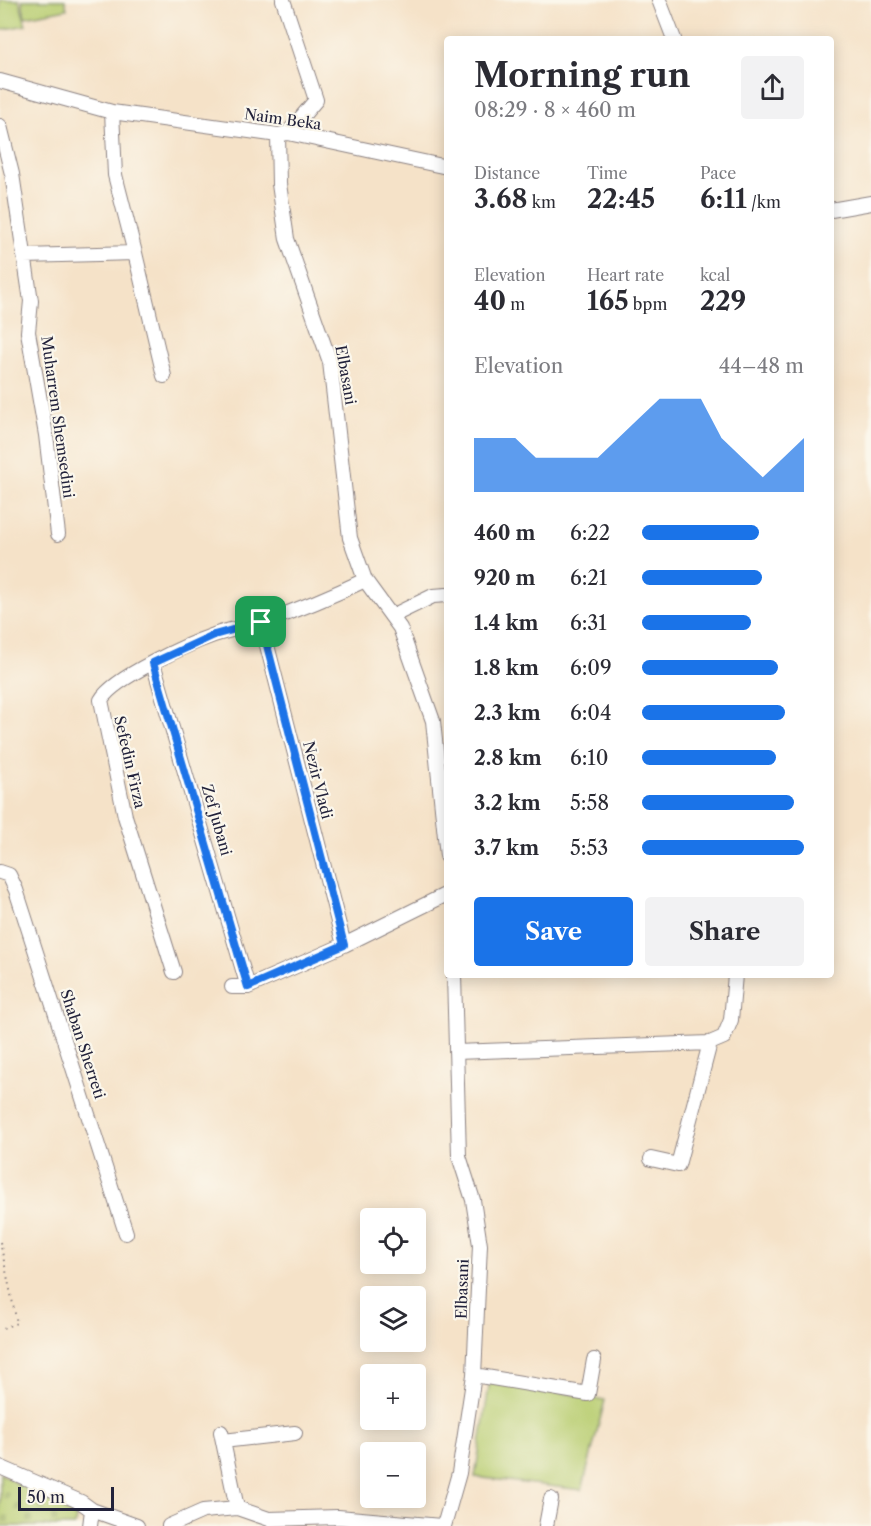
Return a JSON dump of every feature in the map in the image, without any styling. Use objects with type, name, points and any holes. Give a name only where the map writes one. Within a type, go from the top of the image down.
[{"type":"street","points":[[283,0],[316,100],[283,134]]},
{"type":"street","points":[[658,0],[673,36]]},
{"type":"street","name":"Naim Beka","points":[[0,81],[112,112],[283,134],[444,166]]},
{"type":"street","points":[[112,112],[115,175],[164,375]]},
{"type":"street","name":"Muharrem Shemsedini","points":[[0,126],[12,174],[24,256],[30,301],[28,332],[46,435],[58,534]]},
{"type":"street","name":"Elbasani","points":[[283,134],[279,184],[286,239],[330,362],[350,538],[364,580],[392,616],[440,719],[444,797]]},
{"type":"street","points":[[834,209],[871,203]]},
{"type":"street","points":[[24,256],[135,253]]},
{"type":"street","name":"Sefedin Firza","points":[[174,972],[125,816],[101,700],[106,690],[153,663],[214,635],[313,604],[364,580]]},
{"type":"street","points":[[392,616],[433,596],[444,595]]},
{"type":"street","name":"Nezir Vladi","points":[[261,622],[344,945]]},
{"type":"street","name":"Zef Jubani","points":[[153,663],[248,987]]},
{"type":"street","name":"Shaban Sherreti","points":[[0,872],[9,875],[16,890],[126,1233]]},
{"type":"street","points":[[232,987],[248,987],[344,945],[444,895]]},
{"type":"street","name":"Elbasani","points":[[443,1526],[459,1473],[474,1375],[480,1245],[473,1200],[459,1156],[454,978]]},
{"type":"street","points":[[456,1052],[710,1043],[724,1037],[731,1020],[735,978]]},
{"type":"street","points":[[651,1159],[678,1165],[710,1043]]},
{"type":"street","points":[[474,1375],[588,1394],[594,1360]]},
{"type":"street","points":[[237,1508],[222,1436],[295,1433]]},
{"type":"street","points":[[0,1467],[81,1502],[92,1510],[137,1526]]},
{"type":"street","points":[[546,1526],[551,1499]]},
{"type":"street","points":[[169,1526],[202,1511],[237,1508],[269,1519],[317,1522],[338,1517],[374,1523],[443,1526]]},
{"type":"street","points":[[90,1526],[92,1510]]},
{"type":"path","points":[[0,1242],[17,1323],[0,1329]]},
{"type":"green space","points":[[0,0],[19,0],[26,25],[0,30]]},
{"type":"green space","points":[[22,0],[65,0],[67,9],[25,17]]},
{"type":"green space","points":[[490,1380],[605,1400],[582,1490],[475,1477]]},
{"type":"green space","points":[[0,1473],[76,1517],[75,1526],[0,1526]]},
{"type":"route","points":[[261,622],[344,945],[248,987],[153,663],[214,635],[261,622]]}]
